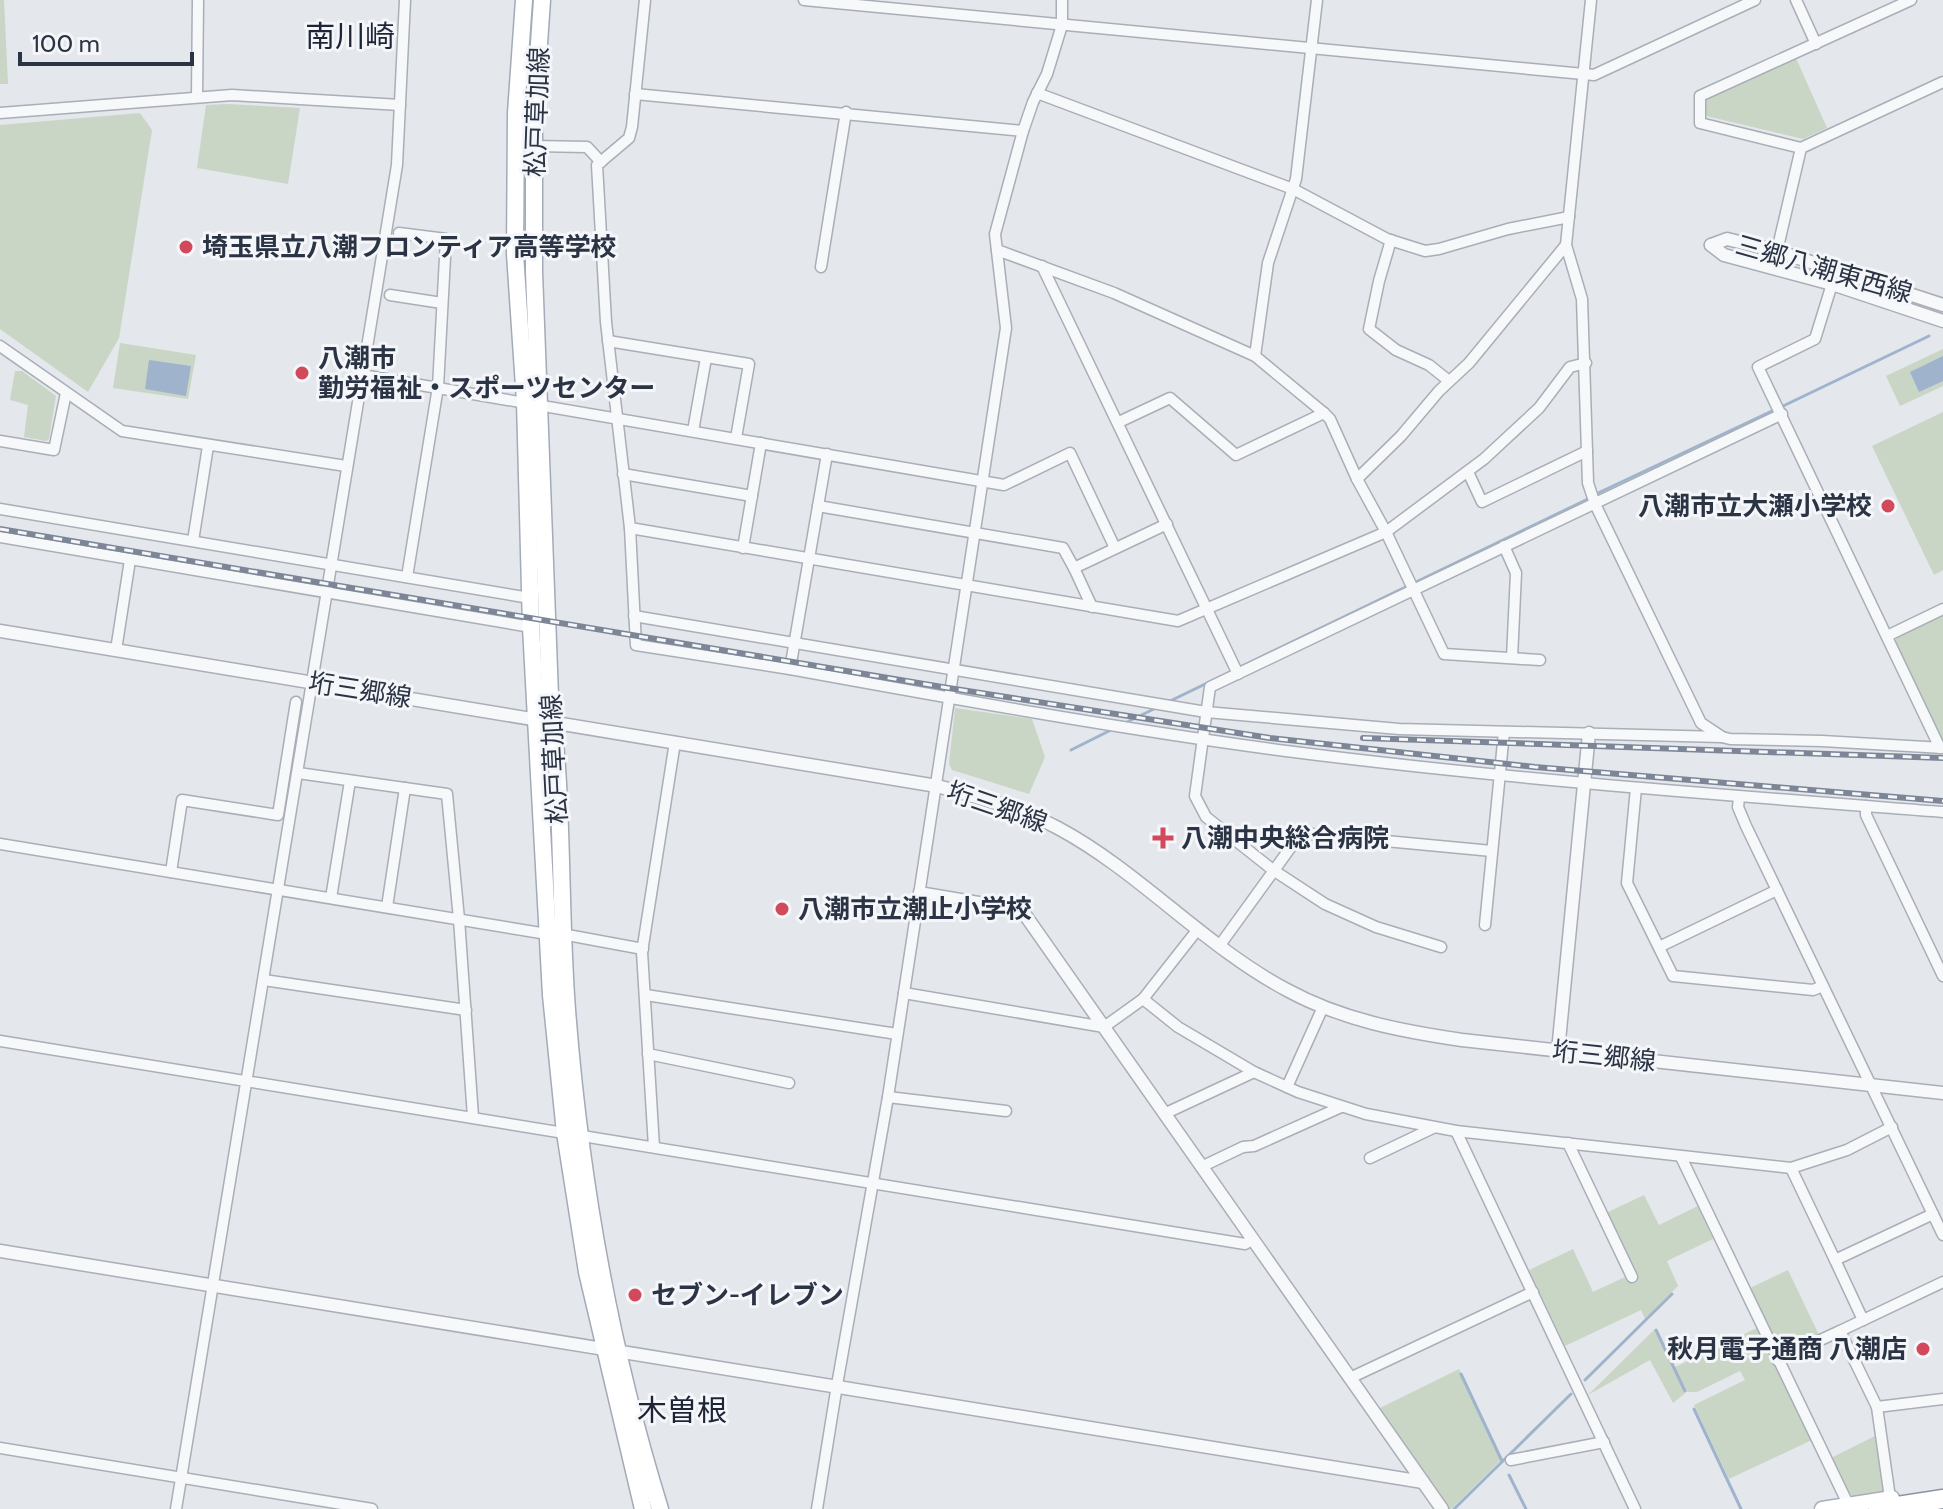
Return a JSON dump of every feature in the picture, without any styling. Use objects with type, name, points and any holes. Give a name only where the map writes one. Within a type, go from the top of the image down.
[{"type":"highway","points":[[1884,1504],[1943,1499]]},
{"type":"main road","name":"松戸草加線","points":[[524,0],[516,113],[515,223],[532,403],[550,696],[545,720]]},
{"type":"main road","name":"松戸草加線","points":[[542,0],[534,146],[531,627],[545,720],[554,934],[571,1054],[573,1134],[603,1279],[611,1349],[643,1509]]},
{"type":"main road","name":"松戸草加線","points":[[611,1349],[660,1509]]},
{"type":"main road","points":[[1822,1509],[1848,1504],[1884,1504],[1943,1490]]},
{"type":"main road","points":[[1929,1509],[1943,1507]]},
{"type":"street","points":[[197,97],[198,0]]},
{"type":"street","points":[[176,1509],[397,165],[405,0]]},
{"type":"street","points":[[645,0],[629,138],[597,165],[608,341],[630,528],[636,645],[1133,728],[1342,758],[1739,798],[1943,812]]},
{"type":"street","points":[[804,0],[863,3],[1594,75],[1755,0]]},
{"type":"street","points":[[817,1509],[888,1097],[1006,328],[995,234],[1023,131],[1047,74],[1062,25],[1062,0]]},
{"type":"street","points":[[1255,356],[1268,263],[1296,179],[1317,0]]},
{"type":"street","points":[[1591,0],[1566,245],[1581,291],[1590,491],[1701,723],[1722,737]]},
{"type":"street","points":[[1796,0],[1816,44]]},
{"type":"street","points":[[1911,0],[1700,96],[1700,123],[1801,148],[1943,82]]},
{"type":"street","points":[[1037,93],[1293,189],[1391,240],[1425,251],[1569,217]]},
{"type":"street","points":[[635,94],[1023,131]]},
{"type":"street","points":[[0,113],[232,95],[400,105]]},
{"type":"street","points":[[821,267],[846,112]]},
{"type":"street","points":[[534,146],[587,147],[601,162]]},
{"type":"street","points":[[1777,251],[1801,148]]},
{"type":"street","points":[[399,233],[446,239],[438,387],[407,577]]},
{"type":"street","name":"三郷八潮東西線","points":[[1943,305],[1777,251],[1727,239],[1711,245],[1724,255],[1832,284],[1943,321]]},
{"type":"street","points":[[1391,240],[1369,329],[1396,350],[1429,365],[1449,381]]},
{"type":"street","points":[[1357,479],[1469,363],[1566,245]]},
{"type":"street","points":[[997,250],[1114,293],[1255,356],[1330,419],[1444,654],[1540,660]]},
{"type":"street","points":[[1042,266],[1238,674]]},
{"type":"street","points":[[634,616],[1206,712],[1399,729],[1722,737],[1941,748],[1758,367],[1815,339],[1832,284]]},
{"type":"street","points":[[390,295],[442,303]]},
{"type":"street","points":[[608,341],[749,364],[736,438]]},
{"type":"street","points":[[0,346],[122,431],[346,466]]},
{"type":"street","points":[[693,431],[706,358]]},
{"type":"street","points":[[630,528],[1178,621],[1386,532],[1468,472],[1539,408],[1570,367],[1586,363]]},
{"type":"street","points":[[362,375],[1004,485],[1070,453],[1115,548]]},
{"type":"street","points":[[0,441],[54,450],[66,393]]},
{"type":"street","points":[[1119,422],[1170,398],[1236,455],[1324,413]]},
{"type":"street","points":[[1441,947],[1403,937],[1325,904],[1273,870],[1206,817],[1195,796],[1210,687],[1411,584],[1504,546],[1782,414]]},
{"type":"street","points":[[743,548],[761,443]]},
{"type":"street","points":[[193,541],[208,446]]},
{"type":"street","points":[[1468,472],[1482,502],[1587,451]]},
{"type":"street","points":[[790,669],[827,454]]},
{"type":"street","points":[[623,474],[752,496]]},
{"type":"street","points":[[818,506],[1063,548],[1092,607]]},
{"type":"street","points":[[0,509],[530,598]]},
{"type":"street","points":[[1074,568],[1167,524]]},
{"type":"street","points":[[0,537],[531,627]]},
{"type":"street","points":[[1504,546],[1516,573],[1512,658]]},
{"type":"street","points":[[116,650],[130,560]]},
{"type":"street","points":[[1887,636],[1943,609]]},
{"type":"street","name":"垳三郷線","points":[[0,631],[937,786],[983,798],[1056,827],[1107,859],[1198,929],[1286,990],[1360,1021],[1408,1032],[1558,1051],[1943,1093]]},
{"type":"street","points":[[278,815],[296,702]]},
{"type":"street","points":[[1485,925],[1504,732]]},
{"type":"street","points":[[1558,1051],[1589,733]]},
{"type":"street","points":[[654,1147],[643,949],[675,742]]},
{"type":"street","points":[[298,773],[447,794],[473,1117]]},
{"type":"street","points":[[331,898],[350,781]]},
{"type":"street","points":[[387,907],[405,788]]},
{"type":"street","points":[[1636,788],[1627,883],[1673,976],[1813,990],[1823,986]]},
{"type":"street","points":[[1739,798],[1738,807],[1943,1235]]},
{"type":"street","points":[[171,872],[182,800],[291,818]]},
{"type":"street","points":[[1866,806],[1866,815],[1943,976]]},
{"type":"street","points":[[1220,945],[1301,833],[1492,851]]},
{"type":"street","points":[[0,844],[643,949]]},
{"type":"street","points":[[1659,947],[1777,890]]},
{"type":"street","points":[[919,892],[1021,909],[1442,1509]]},
{"type":"street","points":[[904,993],[1104,1027],[1143,999],[1198,929]]},
{"type":"street","points":[[264,980],[466,1010]]},
{"type":"street","points":[[646,995],[897,1034]]},
{"type":"street","points":[[1143,999],[1178,1027],[1254,1072],[1287,1087],[1341,1107],[1434,1128],[1791,1168],[1847,1150],[1892,1127]]},
{"type":"street","points":[[1287,1087],[1323,1007]]},
{"type":"street","points":[[0,1041],[1245,1244],[1253,1239]]},
{"type":"street","points":[[648,1054],[789,1083]]},
{"type":"street","points":[[1164,1114],[1254,1072]]},
{"type":"street","points":[[888,1097],[1006,1111]]},
{"type":"street","points":[[1201,1167],[1341,1107]]},
{"type":"street","points":[[1370,1158],[1434,1128]]},
{"type":"street","points":[[1456,1131],[1635,1509]]},
{"type":"street","points":[[1568,1143],[1632,1277]]},
{"type":"street","points":[[1681,1157],[1848,1504]]},
{"type":"street","points":[[1791,1168],[1863,1320]]},
{"type":"street","points":[[1835,1260],[1933,1214]]},
{"type":"street","points":[[0,1251],[1423,1482]]},
{"type":"street","points":[[1777,1360],[1943,1282]]},
{"type":"street","points":[[1350,1378],[1533,1292]]},
{"type":"street","points":[[1840,1331],[1877,1407],[1884,1504]]},
{"type":"street","points":[[1877,1407],[1943,1399]]},
{"type":"street","points":[[1511,1460],[1604,1442]]},
{"type":"street","points":[[0,1448],[372,1509]]},
{"type":"green space","points":[[0,0],[4,0],[8,84],[0,84]]},
{"type":"green space","points":[[1796,58],[1827,128],[1803,139],[1706,116],[1706,99]]},
{"type":"green space","points":[[206,105],[300,108],[288,184],[197,168]]},
{"type":"green space","points":[[140,113],[152,130],[119,338],[88,392],[0,329],[0,125]]},
{"type":"green space","points":[[120,343],[196,355],[188,399],[113,388]]},
{"type":"green space","points":[[1943,349],[1943,386],[1900,406],[1886,376]]},
{"type":"green space","points":[[15,371],[22,371],[56,396],[49,439],[46,441],[24,437],[28,405],[10,400]]},
{"type":"green space","points":[[1943,412],[1943,570],[1934,575],[1872,446]]},
{"type":"green space","points":[[1943,615],[1943,741],[1895,642],[1897,638]]},
{"type":"green space","points":[[955,708],[1032,719],[1045,757],[1029,794],[952,770],[949,764]]},
{"type":"green space","points":[[1644,1195],[1659,1225],[1698,1206],[1713,1239],[1667,1261],[1678,1286],[1645,1319],[1641,1310],[1565,1346],[1529,1270],[1573,1249],[1593,1292],[1625,1277],[1627,1281],[1636,1277],[1606,1213]]},
{"type":"green space","points":[[1788,1270],[1819,1335],[1779,1354],[1748,1289]]},
{"type":"green space","points":[[1759,1327],[1812,1440],[1729,1479],[1694,1405],[1745,1380],[1740,1371],[1697,1392],[1687,1392],[1675,1367]]},
{"type":"green space","points":[[1655,1329],[1685,1393],[1673,1403],[1650,1360],[1588,1395]]},
{"type":"green space","points":[[1459,1369],[1502,1459],[1451,1509],[1447,1509],[1378,1409]]},
{"type":"green space","points":[[1875,1436],[1884,1491],[1854,1498],[1840,1482],[1829,1459]]},
{"type":"water","points":[[1943,356],[1943,381],[1919,392],[1910,372]]},
{"type":"water","points":[[149,360],[191,366],[186,396],[145,389]]},
{"type":"waterway","points":[[1781,407],[1929,336]]},
{"type":"waterway","points":[[1596,494],[1774,410]]},
{"type":"waterway","points":[[1168,702],[1590,498]]},
{"type":"waterway","points":[[1125,723],[1158,707]]},
{"type":"waterway","points":[[1071,750],[1115,728]]},
{"type":"waterway","points":[[1585,1380],[1672,1294]]},
{"type":"waterway","points":[[1656,1330],[1685,1391]]},
{"type":"waterway","points":[[1461,1374],[1502,1461]]},
{"type":"waterway","points":[[1454,1509],[1571,1394]]},
{"type":"waterway","points":[[1694,1409],[1741,1509]]},
{"type":"waterway","points":[[1509,1475],[1526,1509]]},
{"type":"railway","points":[[0,529],[942,687],[1270,738],[1535,767],[1943,801]]},
{"type":"railway","points":[[1363,738],[1943,758]]},
{"type":"place","name":"埼玉県立八潮フロンティア高等学校","points":[[186,247]]},
{"type":"place","name":"八潮市 勤労福祉・スポーツセンター","points":[[302,373]]},
{"type":"place","name":"八潮市立大瀬小学校","points":[[1888,506]]},
{"type":"place","name":"八潮中央総合病院","points":[[1163,838]]},
{"type":"place","name":"八潮市立潮止小学校","points":[[782,909]]},
{"type":"place","name":"セブン-イレブン","points":[[635,1295]]},
{"type":"place","name":"秋月電子通商 八潮店","points":[[1923,1349]]},
{"type":"district","name":"南川崎","points":[[350,37]]},
{"type":"district","name":"木曽根","points":[[682,1411]]}]
